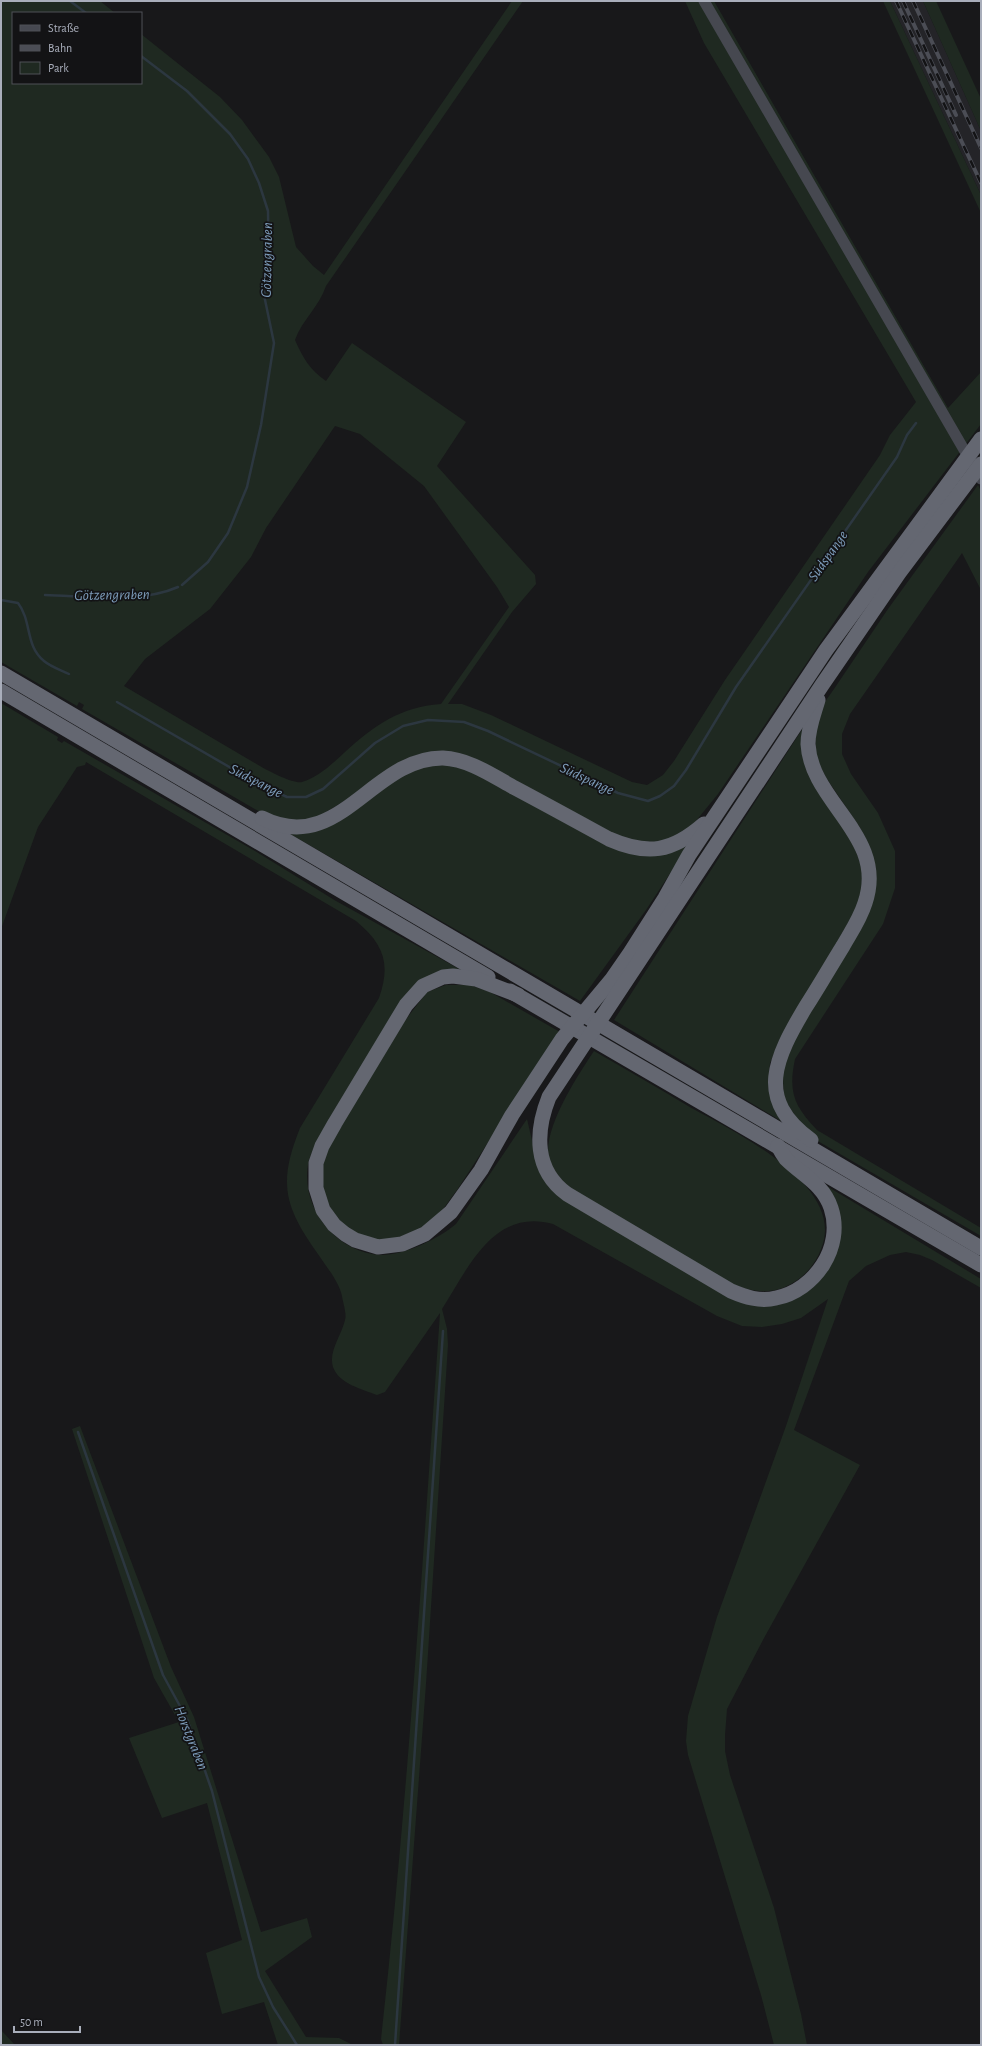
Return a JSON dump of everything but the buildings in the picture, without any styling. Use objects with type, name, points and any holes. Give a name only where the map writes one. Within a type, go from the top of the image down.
[{"type":"highway","points":[[518,995],[476,979],[453,976],[433,981],[415,994],[389,1032],[322,1146],[316,1163],[316,1188],[323,1210],[334,1226],[355,1240],[378,1247],[402,1244],[414,1240],[439,1224],[455,1207],[481,1170],[512,1115],[562,1039],[594,1002],[630,953],[665,898],[689,854],[846,619],[981,439]]},
{"type":"highway","points":[[778,1146],[786,1159],[809,1176],[827,1198],[833,1218],[833,1236],[824,1263],[812,1279],[795,1292],[774,1299],[751,1298],[731,1291],[579,1202],[556,1185],[545,1169],[539,1148],[541,1119],[549,1097],[822,685],[899,573],[981,464]]},
{"type":"highway","points":[[1,673],[981,1248]]},
{"type":"highway","points":[[822,685],[809,729],[809,752],[816,774],[851,826],[863,848],[869,871],[869,884],[861,913],[784,1046],[777,1064],[775,1076],[779,1098],[788,1119],[796,1128],[819,1146],[839,1165]]},
{"type":"highway","points":[[1,691],[981,1266]]},
{"type":"highway","points":[[228,806],[250,811],[263,819],[283,825],[293,827],[312,826],[342,812],[402,767],[418,761],[445,758],[474,766],[609,838],[640,849],[659,849],[679,843],[690,836],[717,813]]},
{"type":"main road","points":[[704,1],[981,479]]},
{"type":"shaded area","points":[[890,1],[923,1],[981,131],[981,195]]},
{"type":"green space","points":[[1,1],[100,1],[114,12],[12,12],[12,84],[142,84],[142,35],[220,97],[242,120],[269,157],[279,177],[296,247],[313,266],[324,275],[512,1],[523,1],[326,286],[323,294],[302,326],[295,340],[308,363],[326,381],[352,343],[466,422],[437,466],[535,575],[536,584],[512,612],[448,704],[462,704],[491,715],[632,782],[647,785],[663,775],[674,761],[725,680],[880,455],[890,435],[916,402],[704,43],[685,1],[714,1],[948,408],[981,372],[981,424],[868,572],[718,794],[691,827],[673,839],[651,845],[630,842],[580,817],[476,760],[420,754],[405,759],[359,792],[313,820],[292,821],[267,816],[82,709],[84,705],[79,702],[77,706],[1,662]],"holes":[[[335,426],[360,434],[424,486],[497,587],[509,607],[441,704],[413,709],[389,719],[356,742],[320,773],[308,780],[298,782],[284,778],[265,769],[124,686],[145,659],[210,609],[251,557],[266,528]]]},
{"type":"green space","points":[[883,1],[890,1],[981,195],[981,213]]},
{"type":"green space","points":[[923,1],[936,1],[981,99],[981,131]]},
{"type":"green space","points":[[978,485],[981,491],[981,590],[962,553],[850,714],[842,734],[842,754],[851,774],[878,813],[895,851],[895,888],[883,924],[795,1059],[792,1081],[798,1106],[817,1130],[981,1228],[981,1236],[816,1140],[806,1132],[784,1099],[782,1060],[845,953],[872,856],[859,826],[827,779],[816,759],[815,727],[822,706],[888,609]]},
{"type":"green space","points":[[1,703],[58,737],[57,740],[62,743],[64,741],[255,851],[336,901],[461,970],[435,975],[317,1140],[309,1160],[307,1177],[309,1194],[315,1209],[324,1224],[335,1236],[349,1246],[364,1252],[381,1255],[390,1254],[421,1245],[449,1230],[456,1224],[527,1119],[538,1166],[557,1192],[769,1304],[833,1255],[825,1185],[981,1279],[981,1288],[932,1260],[920,1255],[906,1252],[890,1255],[866,1266],[849,1281],[794,1430],[860,1465],[764,1638],[727,1709],[725,1751],[730,1775],[774,1908],[801,2014],[807,2045],[774,2045],[761,1995],[688,1755],[686,1741],[688,1716],[717,1617],[786,1426],[828,1299],[801,1318],[782,1324],[762,1327],[742,1326],[717,1316],[553,1224],[532,1221],[514,1225],[499,1233],[485,1245],[473,1259],[442,1309],[447,1329],[448,1345],[426,1684],[399,2045],[383,2045],[381,2039],[391,1949],[407,1767],[440,1313],[385,1392],[377,1395],[358,1388],[340,1378],[333,1367],[332,1355],[345,1318],[341,1291],[333,1276],[308,1240],[292,1210],[288,1196],[287,1181],[288,1165],[300,1128],[379,998],[383,986],[384,975],[382,955],[373,938],[356,921],[86,762],[85,765],[77,767],[38,827],[1,929]]},
{"type":"green space","points":[[805,725],[804,739],[847,829],[864,872],[859,904],[780,1040],[770,1063],[769,1077],[786,1124],[614,1020]]},
{"type":"green space","points":[[436,764],[461,767],[622,848],[692,840],[646,910],[580,1001],[285,831],[330,824],[401,774]]},
{"type":"green space","points":[[446,985],[470,985],[490,992],[560,1032],[457,1190],[432,1222],[421,1230],[405,1237],[388,1240],[372,1239],[358,1235],[345,1228],[334,1217],[327,1203],[321,1171],[323,1159],[328,1146],[397,1031],[427,992]]},
{"type":"green space","points":[[594,1051],[688,1106],[731,1129],[781,1162],[802,1182],[818,1203],[825,1225],[821,1249],[813,1265],[804,1275],[791,1284],[773,1291],[755,1291],[737,1286],[727,1282],[571,1189],[565,1183],[556,1173],[550,1162],[548,1150],[550,1136],[555,1121],[570,1089]]},
{"type":"green space","points":[[80,1426],[171,1667],[194,1717],[261,1932],[307,1918],[312,1937],[265,1971],[306,2037],[339,2038],[353,2045],[278,2045],[264,2002],[222,2014],[206,1953],[242,1940],[207,1803],[162,1818],[129,1738],[179,1722],[154,1678],[72,1429]]},
{"type":"green space","points":[[1,2030],[15,2045],[1,2045]]},
{"type":"waterway","name":"Götzengraben","points":[[70,1],[85,12]]},
{"type":"waterway","name":"Götzengraben","points":[[142,57],[187,91],[230,134],[248,159],[259,183],[268,211],[269,274],[264,295],[274,343],[261,425],[247,487],[228,533],[208,562],[182,585]]},
{"type":"waterway","name":"Südspange","points":[[117,702],[257,783],[287,797],[306,797],[323,789],[375,743],[403,726],[428,720],[464,722],[488,731],[618,793],[648,801],[660,796],[674,786],[686,770],[736,687],[897,457],[907,435],[916,423]]},
{"type":"waterway","name":"Götzengraben","points":[[45,595],[113,598],[147,596],[178,587]]},
{"type":"waterway","name":"Südspange","points":[[1,600],[18,603],[25,618],[31,641],[38,655],[50,665],[69,674]]},
{"type":"waterway","points":[[395,2045],[443,1331]]},
{"type":"waterway","name":"Horstgraben","points":[[78,1432],[163,1675],[187,1719],[212,1791],[259,1977],[273,2007],[297,2045]]},
{"type":"railway","points":[[896,1],[981,183]]},
{"type":"railway","points":[[903,1],[956,115]]},
{"type":"railway","points":[[913,1],[981,148]]}]
